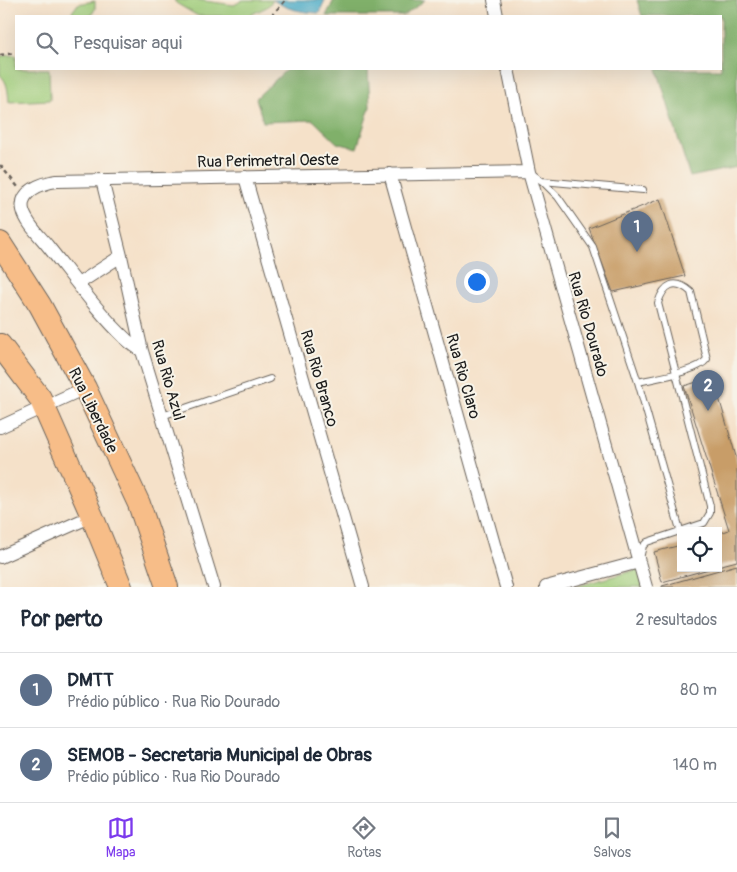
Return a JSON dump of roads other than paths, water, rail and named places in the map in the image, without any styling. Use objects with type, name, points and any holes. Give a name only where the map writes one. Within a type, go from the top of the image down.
[{"type":"highway","name":"Rua Liberdade","points":[[0,243],[40,305],[85,388],[139,504],[167,587]]},
{"type":"highway","points":[[0,344],[40,398],[121,587]]},
{"type":"street","points":[[494,0],[497,15]]},
{"type":"street","name":"Rua Rio Dourado","points":[[508,70],[529,172],[646,587]]},
{"type":"street","name":"Rua Perimetral Oeste","points":[[78,284],[30,222],[24,203],[33,189],[46,182],[529,172]]},
{"type":"street","name":"Rua Rio Claro","points":[[390,174],[506,587]]},
{"type":"street","name":"Rua Rio Branco","points":[[245,177],[363,587]]},
{"type":"street","name":"Rua Rio Azul","points":[[102,180],[142,351],[214,587]]},
{"type":"street","points":[[121,256],[78,284],[128,341],[142,351]]},
{"type":"street","points":[[0,427],[85,388]]},
{"type":"street","points":[[0,557],[92,516]]},
{"type":"street","points":[[546,587],[639,562]]},
{"type":"lane","points":[[529,172],[542,181],[558,197],[593,247],[638,382],[679,527]]},
{"type":"lane","points":[[542,181],[643,190]]},
{"type":"lane","points":[[638,382],[676,373],[704,364],[708,359],[691,292],[684,286],[673,284],[665,288],[660,294],[658,303],[676,373],[710,506],[710,513],[704,523],[690,527]]},
{"type":"lane","points":[[162,416],[270,379]]},
{"type":"lane","points":[[639,562],[643,546],[647,542],[677,531]]},
{"type":"water","points":[[273,0],[325,0],[319,13],[295,10]]},
{"type":"place","name":"DMTT","points":[[637,252]]},
{"type":"place","name":"SEMOB - Secretaria Municipal de Obras","points":[[708,411]]}]
